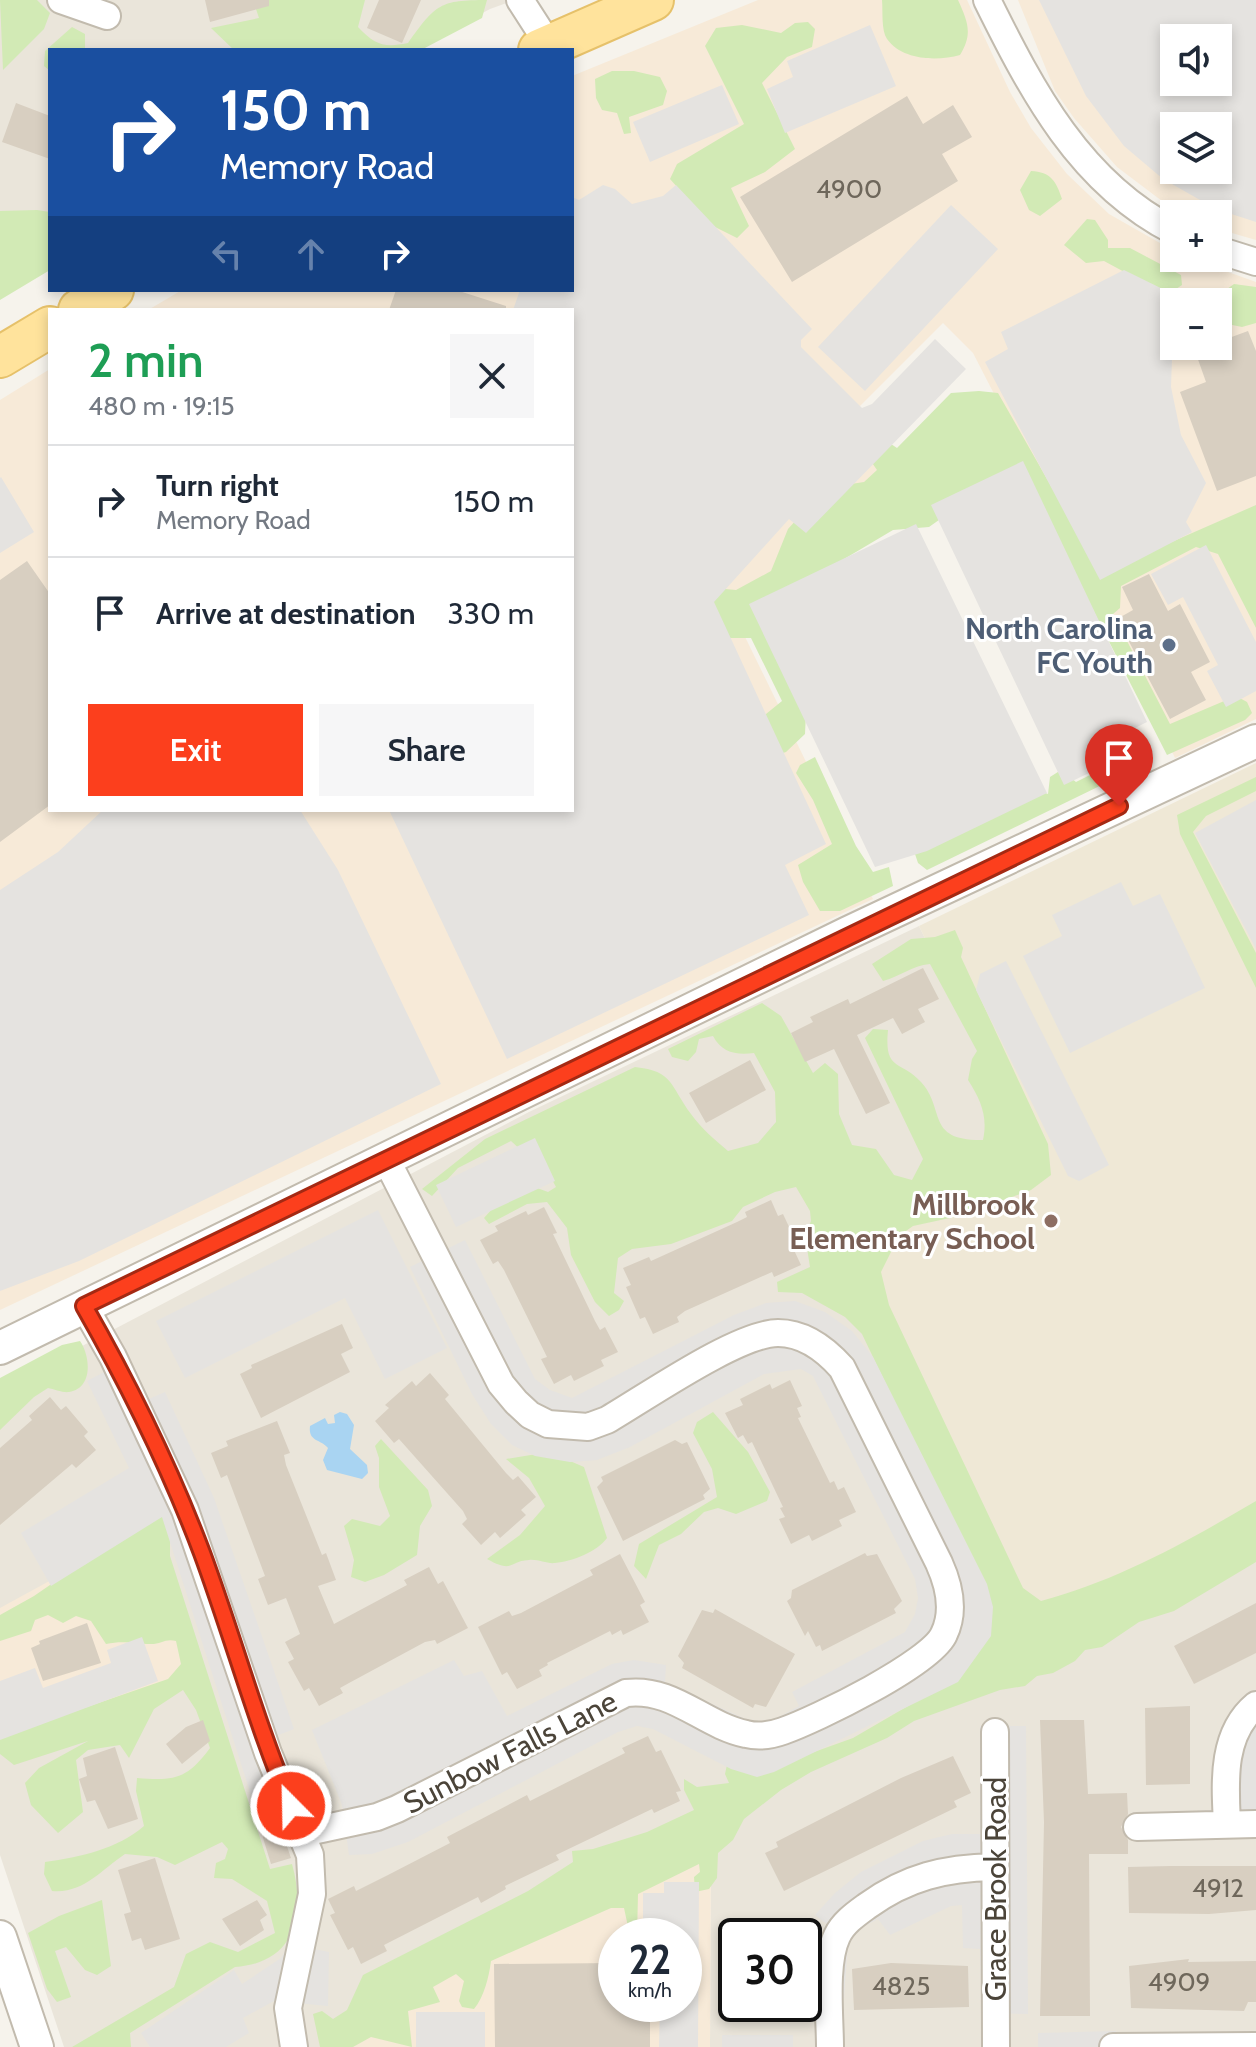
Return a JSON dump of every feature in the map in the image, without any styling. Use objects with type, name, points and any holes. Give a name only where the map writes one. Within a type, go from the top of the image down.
[{"type":"main road","points":[[544,48],[653,0]]},
{"type":"main road","points":[[82,308],[110,292]]},
{"type":"main road","points":[[0,357],[48,328]]},
{"type":"street","points":[[61,0],[107,16]]},
{"type":"street","points":[[520,0],[544,48]]},
{"type":"street","points":[[987,0],[1048,115],[1080,157],[1121,195],[1160,221]]},
{"type":"street","points":[[1232,254],[1256,262]]},
{"type":"street","points":[[0,1348],[837,939],[1256,741]]},
{"type":"street","name":"Sunbow Falls Lane","points":[[303,1833],[377,1817],[397,1809],[626,1693],[660,1694],[745,1734],[783,1731],[917,1664],[944,1636],[949,1619],[947,1581],[939,1563],[842,1368],[830,1353],[798,1336],[781,1333],[751,1338],[607,1420],[588,1427],[548,1424],[530,1415],[501,1384],[386,1159]]},
{"type":"street","points":[[84,1306],[113,1357],[185,1510],[268,1753],[310,1855],[312,1894],[288,2008],[294,2047]]},
{"type":"street","points":[[1227,1824],[1225,1778],[1230,1745],[1244,1715],[1256,1705]]},
{"type":"street","name":"Grace Brook Road","points":[[995,1732],[996,2047]]},
{"type":"street","points":[[1137,1827],[1256,1824]]},
{"type":"street","points":[[830,2047],[831,1959],[837,1936],[850,1919],[897,1886],[927,1874],[955,1868],[994,1867]]},
{"type":"street","points":[[0,1937],[37,2047]]},
{"type":"street","points":[[1113,2047],[1256,2046]]},
{"type":"shaded area","points":[[0,0],[515,0],[490,9],[417,48],[48,48],[48,265],[0,294]]},
{"type":"shaded area","points":[[758,0],[967,0],[1010,92],[1031,128],[1067,174],[1109,214],[1160,243],[1160,272],[1228,272],[1256,282],[1256,719],[1175,758],[1093,586],[973,353],[943,323],[843,423],[923,507],[729,604],[873,899],[0,1310],[0,400],[48,370],[48,812],[574,812],[574,308],[151,308],[179,292],[574,292],[574,75]]},
{"type":"shaded area","points":[[1018,0],[1256,0],[1256,240],[1232,233],[1232,200],[1161,200],[1117,167],[1055,91]]},
{"type":"shaded area","points":[[1039,0],[1256,0],[1256,222],[1232,214],[1232,200],[1200,200],[1172,184],[1232,184],[1232,112],[1160,112],[1160,176],[1124,146],[1086,96]]},
{"type":"shaded area","points":[[870,25],[896,86],[785,133],[767,89],[793,77],[787,61]]},
{"type":"shaded area","points":[[722,85],[739,124],[650,162],[633,122]]},
{"type":"shaded area","points":[[603,185],[615,189],[632,204],[663,196],[676,185],[812,329],[801,340],[801,347],[862,408],[872,404],[935,339],[966,369],[806,533],[789,519],[714,602],[826,844],[785,865],[809,915],[507,1059],[390,812],[574,812],[574,308],[514,308],[519,292],[574,292],[574,198],[579,200]]},
{"type":"shaded area","points":[[951,205],[998,249],[865,391],[818,347]]},
{"type":"shaded area","points":[[1124,270],[1161,288],[1160,360],[1172,360],[1171,387],[1181,435],[1206,483],[1186,522],[1192,532],[1100,580],[985,362],[1008,349],[1001,332]]},
{"type":"shaded area","points":[[1023,461],[1147,722],[1103,744],[1112,762],[1064,785],[931,505]]},
{"type":"shaded area","points":[[0,478],[34,532],[0,553]]},
{"type":"shaded area","points":[[916,524],[1047,793],[927,851],[875,867],[749,604]]},
{"type":"shaded area","points":[[1206,545],[1256,642],[1256,691],[1226,707],[1207,671],[1218,665],[1183,597],[1168,605],[1151,574]]},
{"type":"shaded area","name":"Millbrook Elementary School","points":[[1256,763],[1256,1555],[1033,1668],[825,1232],[1020,1134],[919,926]]},
{"type":"shaded area","points":[[1256,800],[1256,949],[1195,833]]},
{"type":"shaded area","points":[[101,812],[301,812],[338,870],[441,1084],[79,1261],[0,1291],[0,890],[58,852]]},
{"type":"shaded area","points":[[1121,882],[1133,906],[1160,894],[1205,988],[1070,1053],[1023,956],[1062,936],[1052,915]]},
{"type":"shaded area","points":[[919,926],[1020,1134],[1256,1555],[1256,2047],[710,2047],[711,1832],[345,2047],[64,2047],[0,1855],[0,1389],[529,1112]]},
{"type":"shaded area","points":[[1006,961],[1109,1165],[1079,1181],[1068,1176],[976,990],[980,974]]},
{"type":"shaded area","points":[[535,1138],[555,1181],[456,1227],[436,1185]]},
{"type":"shaded area","points":[[378,1210],[447,1348],[385,1379],[345,1298],[185,1378],[156,1321]]},
{"type":"shaded area","points":[[465,1240],[535,1379],[550,1390],[572,1398],[734,1315],[766,1303],[795,1301],[825,1312],[852,1331],[873,1357],[987,1584],[993,1607],[991,1636],[958,1682],[774,1772],[757,1777],[731,1769],[653,1729],[637,1726],[618,1732],[408,1842],[372,1854],[349,1855],[342,1805],[312,1730],[454,1660],[464,1676],[482,1671],[507,1716],[612,1664],[634,1660],[666,1665],[665,1683],[750,1721],[772,1721],[799,1706],[792,1692],[905,1632],[915,1614],[918,1598],[915,1579],[813,1376],[801,1369],[764,1374],[630,1447],[597,1460],[570,1462],[535,1456],[512,1445],[491,1424],[472,1394],[410,1267]]},
{"type":"shaded area","points":[[129,1359],[149,1399],[165,1392],[214,1498],[294,1729],[276,1736],[276,1791],[252,1798],[162,1517],[51,1586],[21,1533],[129,1468],[87,1381]]},
{"type":"shaded area","points":[[150,1526],[199,1674],[0,1753],[0,1608]]},
{"type":"shaded area","points":[[142,1637],[158,1681],[0,1740],[0,1681],[35,1668],[43,1688],[111,1663],[107,1650]]},
{"type":"shaded area","points":[[1256,1690],[1256,1839],[1135,1838],[1135,1815],[1213,1810],[1213,1757],[1224,1724],[1241,1702]]},
{"type":"shaded area","points":[[980,1726],[1026,1726],[1028,2014],[982,2013],[980,1949],[963,1948],[962,1905],[951,1906],[890,1935],[878,1919],[857,1930],[848,1943],[844,1998],[822,1994],[833,1929],[815,1915],[835,1893],[861,1872],[923,1841],[952,1834],[980,1834]]},
{"type":"shaded area","points":[[711,1831],[710,2047],[345,2047],[338,2025]]},
{"type":"shaded area","points":[[664,1882],[699,1882],[699,1918],[643,1918],[643,1893],[664,1893]]},
{"type":"shaded area","points":[[289,1944],[329,1952],[328,2006],[274,2001],[243,2018],[249,2033],[226,2047],[150,2047],[141,2033],[234,1970],[242,1984],[281,1958]]},
{"type":"shaded area","points":[[416,2012],[485,2012],[485,2047],[416,2047]]},
{"type":"shaded area","points":[[660,2022],[698,2022],[698,2047],[659,2047]]},
{"type":"shaded area","points":[[1116,2031],[1116,2047],[1038,2047],[1038,2033]]},
{"type":"shaded area","points":[[722,2035],[793,2035],[793,2047],[722,2047]]},
{"type":"green space","points":[[0,0],[37,0],[50,13],[44,29],[3,70]]},
{"type":"green space","points":[[253,0],[365,0],[358,27],[380,44],[392,45],[408,43],[440,7],[459,1],[487,0],[482,18],[425,48],[232,48],[211,28],[259,18]]},
{"type":"green space","points":[[882,0],[958,0],[968,28],[967,41],[960,55],[921,58],[902,52],[887,39]]},
{"type":"green space","points":[[808,22],[815,29],[812,47],[787,57],[762,83],[795,149],[765,172],[731,188],[749,226],[737,238],[711,225],[670,179],[677,164],[744,124],[705,46],[716,28],[742,25],[781,33],[795,23]]},
{"type":"green space","points":[[72,27],[85,34],[85,48],[48,48]]},
{"type":"green space","points":[[48,48],[48,69],[44,66]]},
{"type":"green space","points":[[612,71],[634,71],[660,77],[667,91],[663,105],[629,117],[631,133],[624,134],[617,113],[602,110],[596,98],[595,79]]},
{"type":"green space","points":[[1031,171],[1043,173],[1052,179],[1062,199],[1040,216],[1029,210],[1020,190]]},
{"type":"green space","points":[[0,211],[48,212],[48,271],[0,300]]},
{"type":"green space","points":[[1087,219],[1095,220],[1108,240],[1108,248],[1130,248],[1160,264],[1160,272],[1181,275],[1182,285],[1160,288],[1160,291],[1104,261],[1086,263],[1064,245]]},
{"type":"green space","points":[[1234,284],[1256,287],[1256,323],[1242,327],[1232,325],[1232,288],[1228,288]]},
{"type":"green space","points":[[951,393],[998,393],[1092,558],[1110,569],[1256,505],[1256,628],[1218,554],[1196,547],[1121,586],[1120,608],[1113,614],[1170,724],[1236,696],[1247,702],[1252,713],[1245,720],[1167,755],[1032,491],[946,515],[929,527],[893,530],[792,590],[806,712],[805,734],[786,752],[768,758],[755,723],[782,701],[751,638],[715,638],[606,591],[736,590],[771,571],[788,529],[806,509],[838,486],[864,482],[877,470],[866,454],[885,440],[897,448]]},
{"type":"green space","points":[[1121,752],[1120,772],[1110,781],[927,870],[918,863],[913,848],[1030,787],[1048,794],[1050,777],[1061,770],[1076,782],[1108,766],[1111,753]]},
{"type":"green space","points":[[815,757],[856,846],[873,872],[889,867],[893,886],[840,911],[820,911],[803,882],[798,865],[832,844],[813,800],[796,773],[800,765]]},
{"type":"green space","points":[[1256,777],[1256,791],[1206,816],[1193,832],[1256,953],[1256,988],[1180,834],[1177,815]]},
{"type":"green space","points":[[955,930],[963,948],[961,957],[1048,1144],[1051,1175],[1031,1190],[959,1216],[913,1226],[899,1236],[881,1272],[889,1305],[1023,1588],[1041,1601],[1097,1583],[1178,1545],[1256,1501],[1256,1562],[1174,1611],[1139,1622],[1102,1647],[1085,1650],[1075,1661],[1053,1673],[1037,1676],[1025,1686],[1000,1690],[914,1721],[887,1738],[811,1772],[781,1790],[744,1819],[733,1840],[718,1853],[717,1878],[709,1889],[695,1892],[694,1877],[700,1872],[699,1864],[638,1894],[637,1918],[626,1918],[624,1908],[611,1908],[491,1961],[486,1986],[474,2009],[462,2007],[459,2001],[464,1981],[456,1974],[433,1987],[440,2002],[408,2011],[412,2047],[371,2037],[353,2047],[320,2047],[313,2014],[322,2011],[333,2019],[347,2010],[363,1975],[528,1891],[573,1862],[572,1851],[593,1849],[647,1832],[694,1810],[684,1790],[684,1779],[697,1787],[729,1783],[725,1774],[728,1760],[789,1761],[853,1738],[944,1685],[958,1535],[862,1334],[845,1317],[802,1293],[778,1292],[777,1282],[810,1267],[805,1235],[811,1221],[810,1211],[796,1187],[775,1192],[743,1207],[732,1221],[671,1244],[632,1249],[618,1258],[614,1293],[624,1301],[619,1310],[609,1316],[595,1302],[571,1255],[567,1228],[547,1202],[527,1204],[489,1224],[484,1218],[508,1191],[526,1184],[548,1192],[556,1187],[536,1150],[523,1152],[511,1141],[458,1168],[432,1196],[422,1189],[485,1139],[635,1067],[664,1076],[695,1119],[728,1151],[758,1143],[776,1122],[775,1092],[754,1053],[730,1052],[713,1036],[699,1039],[696,1052],[688,1061],[672,1057],[668,1049],[762,1003],[781,1016],[813,1073],[825,1063],[838,1074],[839,1114],[852,1145],[876,1149],[894,1175],[912,1180],[923,1159],[865,1038],[873,1029],[888,1030],[891,1059],[921,1082],[944,1129],[965,1139],[983,1140],[985,1124],[977,1095],[968,1080],[972,1059],[977,1051],[930,964],[883,981],[872,964],[911,939],[935,937]]},
{"type":"green space","points":[[80,1341],[88,1362],[83,1384],[69,1392],[48,1388],[34,1397],[0,1430],[0,1378],[62,1345]]},
{"type":"green space","points":[[713,1412],[748,1452],[770,1492],[767,1501],[736,1514],[718,1508],[704,1512],[681,1534],[659,1545],[646,1579],[634,1566],[639,1544],[717,1497],[712,1469],[693,1433],[697,1422]]},
{"type":"green space","points":[[381,1439],[428,1490],[432,1506],[420,1526],[417,1555],[384,1575],[365,1582],[351,1577],[354,1560],[344,1526],[352,1519],[380,1526],[390,1516],[379,1487],[379,1458],[375,1446]]},
{"type":"green space","points":[[549,1452],[584,1467],[607,1538],[591,1552],[562,1562],[529,1560],[502,1566],[487,1559],[520,1535],[545,1506],[529,1478],[506,1459]]},
{"type":"green space","points":[[153,1514],[170,1516],[170,1556],[270,1869],[292,1864],[298,1901],[296,1918],[284,1946],[272,1956],[235,1967],[130,2033],[131,2047],[72,2047],[174,1987],[186,1954],[210,1942],[238,1952],[275,1933],[267,1901],[232,1879],[214,1878],[216,1863],[225,1859],[228,1849],[222,1842],[175,1865],[157,1857],[125,1854],[91,1880],[63,1891],[52,1891],[44,1874],[45,1862],[98,1851],[122,1841],[144,1826],[136,1791],[137,1778],[179,1776],[194,1766],[210,1748],[196,1710],[183,1690],[154,1709],[129,1758],[120,1745],[88,1750],[76,1760],[83,1812],[58,1833],[31,1805],[25,1783],[39,1768],[88,1741],[14,1765],[0,1754],[0,1737],[168,1679],[181,1664],[176,1641],[106,1644],[91,1621],[76,1616],[63,1623],[48,1615],[35,1620],[31,1631],[0,1641],[0,1615],[34,1596]]},
{"type":"green space","points":[[102,1900],[111,1966],[97,1975],[85,1970],[66,1947],[55,1951],[71,1997],[57,2002],[47,1989],[28,1933],[59,1916]]},
{"type":"water","points":[[340,1412],[347,1414],[354,1425],[350,1449],[367,1465],[368,1473],[362,1479],[327,1470],[323,1460],[328,1448],[311,1435],[310,1426],[325,1418],[328,1424],[335,1423],[334,1415]]},
{"type":"building","points":[[205,0],[269,0],[269,6],[210,22]]},
{"type":"building","points":[[379,0],[421,0],[402,43],[367,28]]},
{"type":"building","points":[[907,96],[923,124],[953,105],[972,137],[942,154],[958,181],[792,282],[740,197]]},
{"type":"building","points":[[16,103],[48,115],[48,158],[2,142]]},
{"type":"building","points":[[395,292],[462,292],[506,306],[506,308],[390,308]]},
{"type":"building","points":[[1248,331],[1256,351],[1256,476],[1217,491],[1180,392],[1206,382],[1198,360],[1232,360],[1232,337]]},
{"type":"building","points":[[27,561],[48,591],[48,806],[0,842],[0,580]]},
{"type":"building","points":[[1149,574],[1168,611],[1180,604],[1210,662],[1191,672],[1206,700],[1170,719],[1117,619],[1133,610],[1122,587]]},
{"type":"building","points":[[923,968],[939,999],[918,1009],[925,1022],[902,1034],[893,1018],[857,1035],[890,1103],[866,1114],[834,1049],[805,1062],[791,1033],[813,1022],[810,1017],[848,999],[850,1004]]},
{"type":"building","points":[[750,1060],[766,1090],[706,1123],[689,1093]]},
{"type":"building","points":[[771,1200],[778,1216],[783,1214],[798,1246],[793,1248],[801,1265],[774,1277],[772,1272],[685,1311],[677,1317],[679,1322],[653,1334],[645,1317],[640,1319],[626,1287],[631,1285],[623,1268],[649,1257],[651,1261],[737,1222],[747,1217],[745,1212]]},
{"type":"building","points":[[544,1207],[557,1233],[553,1234],[595,1321],[600,1330],[605,1327],[618,1352],[601,1360],[604,1366],[574,1381],[571,1375],[554,1384],[541,1359],[547,1357],[504,1270],[498,1261],[493,1264],[480,1240],[498,1231],[495,1226],[526,1211],[528,1215]]},
{"type":"building","points":[[342,1324],[353,1348],[341,1354],[350,1372],[261,1418],[240,1374],[252,1368],[251,1365]]},
{"type":"building","points":[[430,1373],[449,1395],[445,1399],[506,1473],[513,1480],[518,1476],[536,1497],[521,1510],[526,1515],[500,1538],[495,1532],[481,1545],[462,1524],[467,1519],[463,1511],[399,1439],[394,1443],[375,1421],[389,1408],[385,1405],[412,1381],[416,1386]]},
{"type":"building","points":[[790,1380],[802,1406],[797,1408],[801,1417],[798,1418],[830,1483],[834,1481],[838,1490],[844,1487],[856,1512],[839,1520],[842,1526],[812,1541],[809,1535],[791,1544],[779,1519],[785,1517],[780,1508],[783,1507],[752,1442],[748,1444],[743,1435],[738,1438],[725,1413],[743,1405],[740,1399],[770,1384],[772,1389]]},
{"type":"building","points":[[50,1397],[61,1410],[66,1406],[88,1432],[84,1436],[96,1450],[76,1468],[72,1464],[0,1525],[0,1448],[32,1420],[29,1416]]},
{"type":"building","points":[[277,1421],[290,1453],[284,1455],[286,1465],[322,1555],[326,1553],[336,1580],[318,1586],[334,1624],[407,1585],[404,1580],[429,1567],[438,1584],[443,1581],[468,1628],[437,1644],[435,1640],[425,1642],[340,1688],[343,1693],[319,1706],[309,1688],[304,1691],[288,1662],[294,1659],[285,1642],[300,1634],[286,1598],[268,1605],[258,1579],[265,1576],[227,1475],[221,1478],[211,1453],[228,1446],[226,1441]]},
{"type":"building","points":[[675,1440],[682,1444],[687,1442],[710,1489],[703,1495],[705,1499],[623,1541],[597,1487],[603,1481],[601,1477]]},
{"type":"building","points":[[865,1553],[867,1556],[877,1554],[902,1601],[894,1609],[896,1613],[822,1651],[820,1645],[816,1647],[808,1631],[805,1636],[787,1601],[791,1598],[792,1590]]},
{"type":"building","points":[[620,1554],[645,1602],[640,1605],[649,1622],[623,1635],[621,1630],[612,1635],[610,1631],[547,1663],[539,1670],[542,1676],[517,1689],[507,1672],[502,1675],[478,1627],[509,1611],[512,1616],[521,1613],[593,1575],[590,1570]]},
{"type":"building","points":[[1256,1603],[1256,1653],[1194,1684],[1174,1646]]},
{"type":"building","points":[[715,1609],[795,1654],[766,1707],[755,1704],[753,1708],[682,1668],[684,1663],[678,1656],[702,1610],[713,1613]]},
{"type":"building","points":[[87,1623],[101,1663],[43,1681],[31,1648],[40,1644],[39,1641]]},
{"type":"building","points":[[1190,1706],[1190,1784],[1146,1785],[1145,1708]]},
{"type":"building","points":[[203,1720],[210,1741],[182,1764],[166,1744],[186,1727]]},
{"type":"building","points":[[1040,1720],[1084,1720],[1088,1794],[1127,1793],[1128,1814],[1121,1827],[1128,1840],[1128,1854],[1089,1854],[1090,2016],[1040,2016],[1044,1822]]},
{"type":"building","points":[[648,1736],[656,1752],[661,1750],[681,1791],[676,1792],[680,1801],[654,1813],[652,1809],[556,1855],[559,1860],[505,1886],[506,1889],[481,1903],[478,1897],[384,1945],[387,1951],[361,1964],[353,1947],[348,1950],[330,1915],[335,1913],[328,1899],[354,1886],[356,1891],[388,1875],[450,1843],[447,1837],[527,1795],[530,1801],[625,1753],[622,1748]]},
{"type":"building","points":[[115,1747],[138,1819],[108,1829],[95,1800],[87,1802],[79,1779],[87,1776],[83,1758]]},
{"type":"building","points":[[953,1756],[971,1793],[954,1801],[957,1807],[784,1891],[765,1853],[778,1847],[776,1842],[901,1778]]},
{"type":"building","points":[[274,1809],[291,1858],[271,1864],[256,1815]]},
{"type":"building","points":[[155,1858],[180,1939],[145,1950],[141,1938],[132,1941],[124,1914],[131,1912],[118,1870]]},
{"type":"building","points":[[1256,1866],[1256,1910],[1209,1914],[1129,1913],[1128,1867]]},
{"type":"building","points":[[257,1900],[267,1915],[260,1920],[264,1930],[240,1946],[222,1919]]},
{"type":"building","points":[[1189,1959],[1188,1962],[1256,1961],[1256,2002],[1248,2002],[1244,2011],[1131,2008],[1129,1966]]},
{"type":"building","points":[[598,1963],[598,2022],[650,2022],[650,2047],[495,2047],[494,1964]]},
{"type":"building","points":[[891,1963],[968,1966],[969,2007],[854,2010],[852,1969]]},
{"type":"place","name":"North Carolina FC Youth","points":[[1169,645]]},
{"type":"place","name":"Millbrook Elementary School","points":[[1051,1221]]},
{"type":"route","points":[[291,1806],[268,1753],[203,1555],[185,1510],[113,1357],[84,1306],[831,942],[1119,806]]}]
